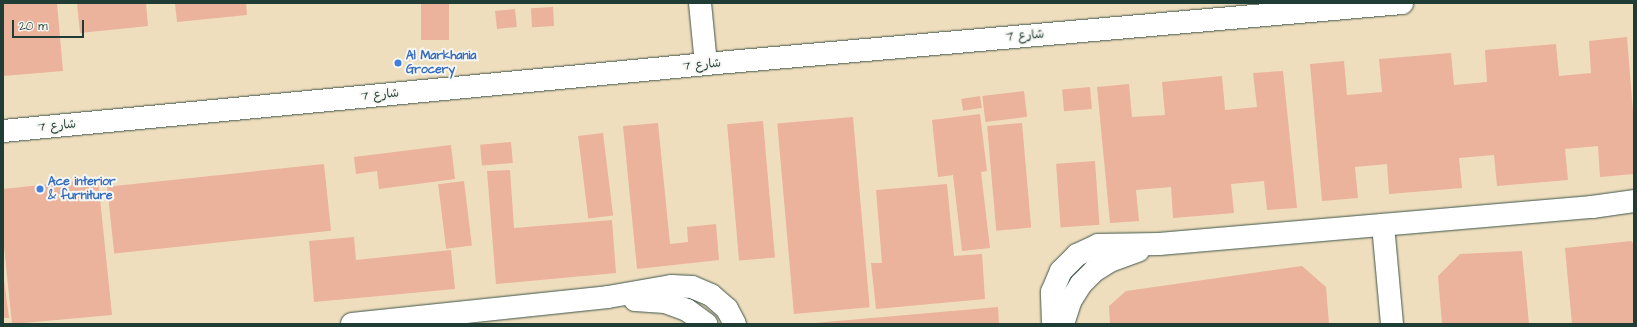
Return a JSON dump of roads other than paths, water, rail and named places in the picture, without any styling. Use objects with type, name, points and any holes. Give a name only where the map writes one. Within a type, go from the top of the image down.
[{"type":"street","points":[[700,3],[706,64]]},
{"type":"street","name":"شارع 7","points":[[3,131],[706,64],[1402,3]]},
{"type":"street","points":[[1053,324],[1052,292],[1061,271],[1077,255],[1098,245],[1159,244],[1592,207],[1634,201]]},
{"type":"street","points":[[1592,207],[1634,209]]},
{"type":"street","points":[[1383,225],[1392,324]]},
{"type":"street","points":[[1064,324],[1071,300],[1081,284],[1094,271],[1110,261],[1159,244]]},
{"type":"street","points":[[352,324],[400,321],[608,297],[671,286],[692,287],[711,295],[727,309],[734,324]]},
{"type":"street","points":[[608,297],[665,302],[687,310],[706,324]]},
{"type":"place","name":"Al Markhania Grocery","points":[[398,63]]},
{"type":"place","name":"Ace interior & furniture","points":[[40,189]]}]
